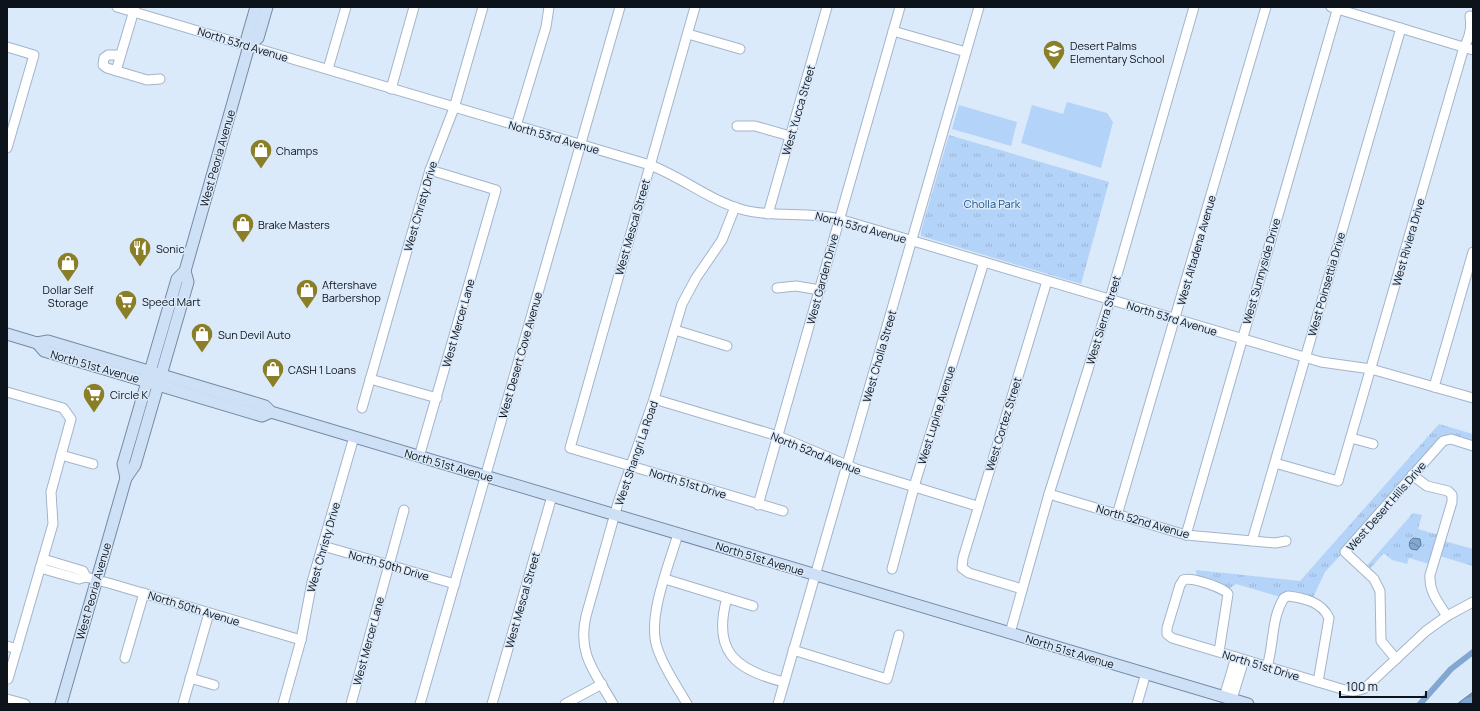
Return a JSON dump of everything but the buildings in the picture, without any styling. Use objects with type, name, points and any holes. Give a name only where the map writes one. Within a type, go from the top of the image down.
[{"type":"main road","name":"West Peoria Avenue","points":[[126,478],[123,464],[177,279],[185,271],[249,46],[247,38],[256,7]]},
{"type":"main road","name":"West Peoria Avenue","points":[[249,46],[258,38],[267,7]]},
{"type":"main road","name":"West Peoria Avenue","points":[[61,704],[91,578],[126,478],[135,465],[160,380],[188,282],[185,271]]},
{"type":"main road","name":"North 51st Avenue","points":[[7,334],[37,343],[48,341],[160,380],[265,406],[271,412],[419,457],[1248,704]]},
{"type":"street","name":"North 53rd Avenue","points":[[117,7],[134,9],[328,70],[650,165],[669,172],[715,199],[735,207],[768,214],[807,214],[839,219],[1321,362],[1371,369],[1473,398]]},
{"type":"street","points":[[328,70],[346,7]]},
{"type":"street","points":[[391,89],[414,7]]},
{"type":"street","name":"West Christy Drive","points":[[362,408],[430,170],[454,108],[482,7]]},
{"type":"street","points":[[516,126],[546,27],[549,7]]},
{"type":"street","name":"West Desert Cove Avenue","points":[[420,704],[620,7]]},
{"type":"street","name":"West Mescal Street","points":[[570,448],[696,7]]},
{"type":"street","name":"West Yucca Street","points":[[768,214],[827,7]]},
{"type":"street","name":"West Garden Drive","points":[[758,505],[900,7]]},
{"type":"street","name":"West Cholla Street","points":[[778,704],[979,7]]},
{"type":"street","name":"West Sierra Street","points":[[1010,633],[1049,494],[1110,299],[1194,7]]},
{"type":"street","name":"West Altadena Avenue","points":[[1117,515],[1176,319],[1266,7]]},
{"type":"street","points":[[1335,8],[1469,48]]},
{"type":"street","name":"West Sunnyside Drive","points":[[1186,534],[1335,8]]},
{"type":"street","points":[[116,71],[134,9]]},
{"type":"street","name":"West Riviera Drive","points":[[1275,463],[1338,481],[1469,48],[1463,38],[1466,24],[1472,12]]},
{"type":"street","name":"West Poinsettia Drive","points":[[1252,541],[1401,28]]},
{"type":"street","points":[[893,32],[966,52]]},
{"type":"street","points":[[688,34],[740,49]]},
{"type":"street","points":[[7,47],[34,55],[7,148]]},
{"type":"street","points":[[120,55],[108,54],[104,58],[104,64],[107,68],[147,80],[160,79]]},
{"type":"street","points":[[737,126],[755,126],[790,136]]},
{"type":"street","name":"West Mercer Lane","points":[[419,457],[496,190],[430,170]]},
{"type":"street","name":"West Shangri La Road","points":[[613,704],[584,649],[582,632],[615,515],[630,466],[654,400],[682,304],[696,278],[722,240],[735,207]]},
{"type":"street","points":[[1434,386],[1473,252]]},
{"type":"street","name":"West Lupine Avenue","points":[[892,569],[914,487],[984,262]]},
{"type":"street","name":"West Cortez Street","points":[[1022,589],[969,573],[962,568],[962,558],[1047,280]]},
{"type":"street","points":[[777,288],[796,286],[820,290]]},
{"type":"street","points":[[674,330],[727,346]]},
{"type":"street","points":[[370,379],[436,398]]},
{"type":"street","points":[[7,392],[63,408],[71,419],[51,492],[53,524],[8,679]]},
{"type":"street","name":"North 52nd Avenue","points":[[654,400],[778,436],[847,466],[977,506]]},
{"type":"street","name":"West Christy Drive","points":[[282,704],[301,640],[312,582],[354,437]]},
{"type":"street","points":[[1351,438],[1373,444]]},
{"type":"street","name":"West Desert Hills Drive","points":[[1396,658],[1381,641],[1380,591],[1378,583],[1345,552],[1442,441],[1446,439],[1473,446]]},
{"type":"street","name":"North 51st Drive","points":[[570,448],[758,505],[783,511]]},
{"type":"street","points":[[61,455],[93,464]]},
{"type":"street","points":[[1412,475],[1427,486],[1448,491],[1452,495],[1452,502],[1430,575],[1432,592],[1447,616]]},
{"type":"street","name":"North 52nd Avenue","points":[[1049,494],[1186,534],[1275,543],[1286,540]]},
{"type":"street","name":"West Mescal Street","points":[[492,704],[552,496]]},
{"type":"street","name":"West Mercer Lane","points":[[351,704],[404,510]]},
{"type":"street","points":[[678,534],[654,619],[654,635],[661,657],[687,704]]},
{"type":"street","name":"North 50th Drive","points":[[323,546],[455,584]]},
{"type":"street","name":"North 50th Avenue","points":[[42,563],[82,571],[91,578],[301,640]]},
{"type":"street","points":[[665,579],[753,606]]},
{"type":"street","name":"North 51st Drive","points":[[1219,652],[1228,594],[1226,591],[1214,586],[1188,579],[1183,580],[1180,585],[1167,628],[1168,634],[1172,638],[1345,690],[1357,691],[1370,683],[1396,658]]},
{"type":"street","points":[[125,658],[144,593]]},
{"type":"street","points":[[1267,667],[1271,652],[1274,627],[1282,601],[1288,596],[1312,602],[1322,606],[1329,618],[1323,642],[1318,682]]},
{"type":"street","points":[[727,598],[722,625],[723,637],[733,658],[749,671],[784,682]]},
{"type":"street","points":[[1396,658],[1426,631],[1447,616],[1473,602]]},
{"type":"street","points":[[183,704],[209,613]]},
{"type":"street","points":[[793,650],[887,679],[899,635]]},
{"type":"street","points":[[7,646],[17,649]]},
{"type":"street","points":[[1228,698],[1240,659]]},
{"type":"street","points":[[1138,704],[1146,673]]},
{"type":"street","points":[[190,678],[214,685]]},
{"type":"street","points":[[566,704],[602,684]]},
{"type":"street","points":[[7,699],[25,704]]},
{"type":"green space","points":[[1067,102],[1107,113],[1113,122],[1101,168],[1021,143],[1032,105],[1063,114]]},
{"type":"green space","points":[[959,105],[1017,122],[1011,146],[952,129]]},
{"type":"green space","name":"Cholla Park","points":[[949,135],[1109,182],[1081,284],[921,236],[921,231]]},
{"type":"green space","points":[[1439,424],[1473,434],[1473,446],[1447,439],[1325,572],[1311,602],[1284,598],[1236,584],[1226,591],[1197,581],[1196,570],[1300,581]]},
{"type":"green space","points":[[1413,513],[1422,515],[1418,529],[1442,536],[1441,540],[1473,549],[1473,566],[1436,555],[1433,565],[1409,558],[1407,564],[1392,560],[1384,553],[1367,572],[1364,569]]},
{"type":"water","points":[[1413,538],[1420,539],[1421,545],[1417,550],[1411,549],[1409,546]]},
{"type":"water","points":[[1473,692],[1473,704],[1457,704]]},
{"type":"waterway","points":[[1420,704],[1451,669],[1473,652]]},
{"type":"place","name":"Desert Palms Elementary School","points":[[1054,70]]},
{"type":"place","name":"Champs","points":[[261,170]]},
{"type":"place","name":"Brake Masters","points":[[243,244]]},
{"type":"place","name":"Sonic","points":[[140,268]]},
{"type":"place","name":"Dollar Self Storage","points":[[68,282]]},
{"type":"place","name":"Aftershave Barbershop","points":[[307,310]]},
{"type":"place","name":"Speed Mart","points":[[126,320]]},
{"type":"place","name":"Sun Devil Auto","points":[[202,354]]},
{"type":"place","name":"CASH 1 Loans","points":[[273,388]]},
{"type":"place","name":"Circle K","points":[[94,414]]}]
